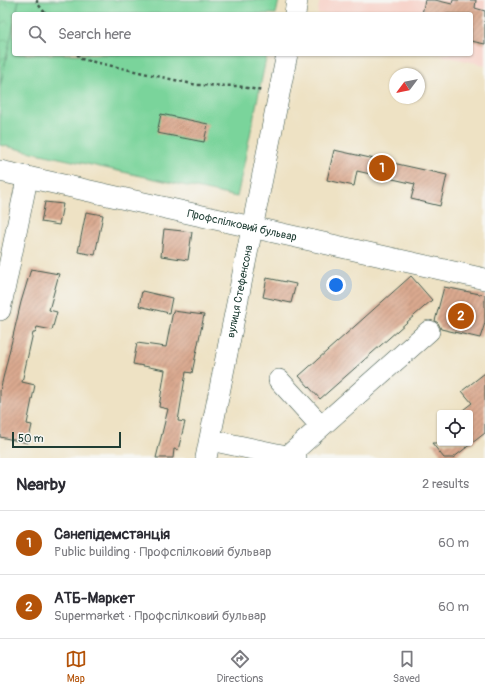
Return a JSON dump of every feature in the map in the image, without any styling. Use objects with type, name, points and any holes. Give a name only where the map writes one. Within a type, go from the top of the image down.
[{"type":"street","points":[[295,12],[297,0]]},
{"type":"street","name":"вулиця Стефенсона","points":[[208,449],[287,56]]},
{"type":"street","name":"Профспілковий бульвар","points":[[0,171],[485,279]]},
{"type":"street","points":[[0,310],[27,177]]},
{"type":"street","points":[[208,449],[292,457],[321,426],[429,331]]},
{"type":"street","points":[[280,380],[321,426]]},
{"type":"path","points":[[37,0],[37,3],[44,12]]},
{"type":"path","points":[[79,56],[81,59],[197,85],[237,86],[279,93]]},
{"type":"shaded area","points":[[320,0],[485,0],[485,65],[444,56],[473,56],[473,12],[317,12]]},
{"type":"green space","points":[[0,0],[19,0],[16,12],[12,12],[12,32],[0,87]]},
{"type":"green space","points":[[19,0],[279,0],[276,12],[16,12]]},
{"type":"green space","points":[[12,32],[12,56],[267,56],[237,197],[0,145],[0,87]]},
{"type":"building","points":[[425,0],[435,0],[452,4],[453,0],[476,0],[475,8],[485,11],[485,44],[473,41],[473,12],[422,12]]},
{"type":"building","points":[[161,114],[208,124],[204,142],[157,133]]},
{"type":"building","points":[[334,150],[447,175],[440,206],[411,199],[415,184],[357,171],[354,186],[327,180]]},
{"type":"building","points":[[45,202],[63,204],[59,225],[41,222]]},
{"type":"building","points":[[86,212],[103,215],[95,255],[78,252]]},
{"type":"building","points":[[164,229],[192,232],[188,260],[161,256]]},
{"type":"building","points":[[31,269],[59,274],[49,310],[57,312],[52,330],[37,327],[35,333],[33,333],[22,382],[35,385],[27,424],[32,425],[28,443],[0,437],[0,391],[21,302]]},
{"type":"building","points":[[411,276],[432,300],[320,399],[299,376]]},
{"type":"building","points":[[267,278],[296,284],[291,303],[263,297]]},
{"type":"building","points":[[444,287],[485,295],[485,323],[480,338],[441,329],[435,321]]},
{"type":"building","points":[[142,291],[172,298],[169,313],[139,306]]},
{"type":"building","points":[[173,311],[204,315],[192,373],[186,372],[178,421],[185,422],[178,450],[174,449],[173,458],[156,458],[168,409],[159,407],[165,370],[133,364],[137,343],[166,347]]},
{"type":"building","points":[[485,373],[485,433],[473,442],[473,410],[463,410],[472,403],[462,391]]},
{"type":"building","points":[[432,443],[437,443],[437,446],[468,446],[453,458],[444,458]]},
{"type":"place","name":"Санепідемстанція","points":[[382,168]]},
{"type":"place","name":"АТБ-Маркет","points":[[461,316]]}]
